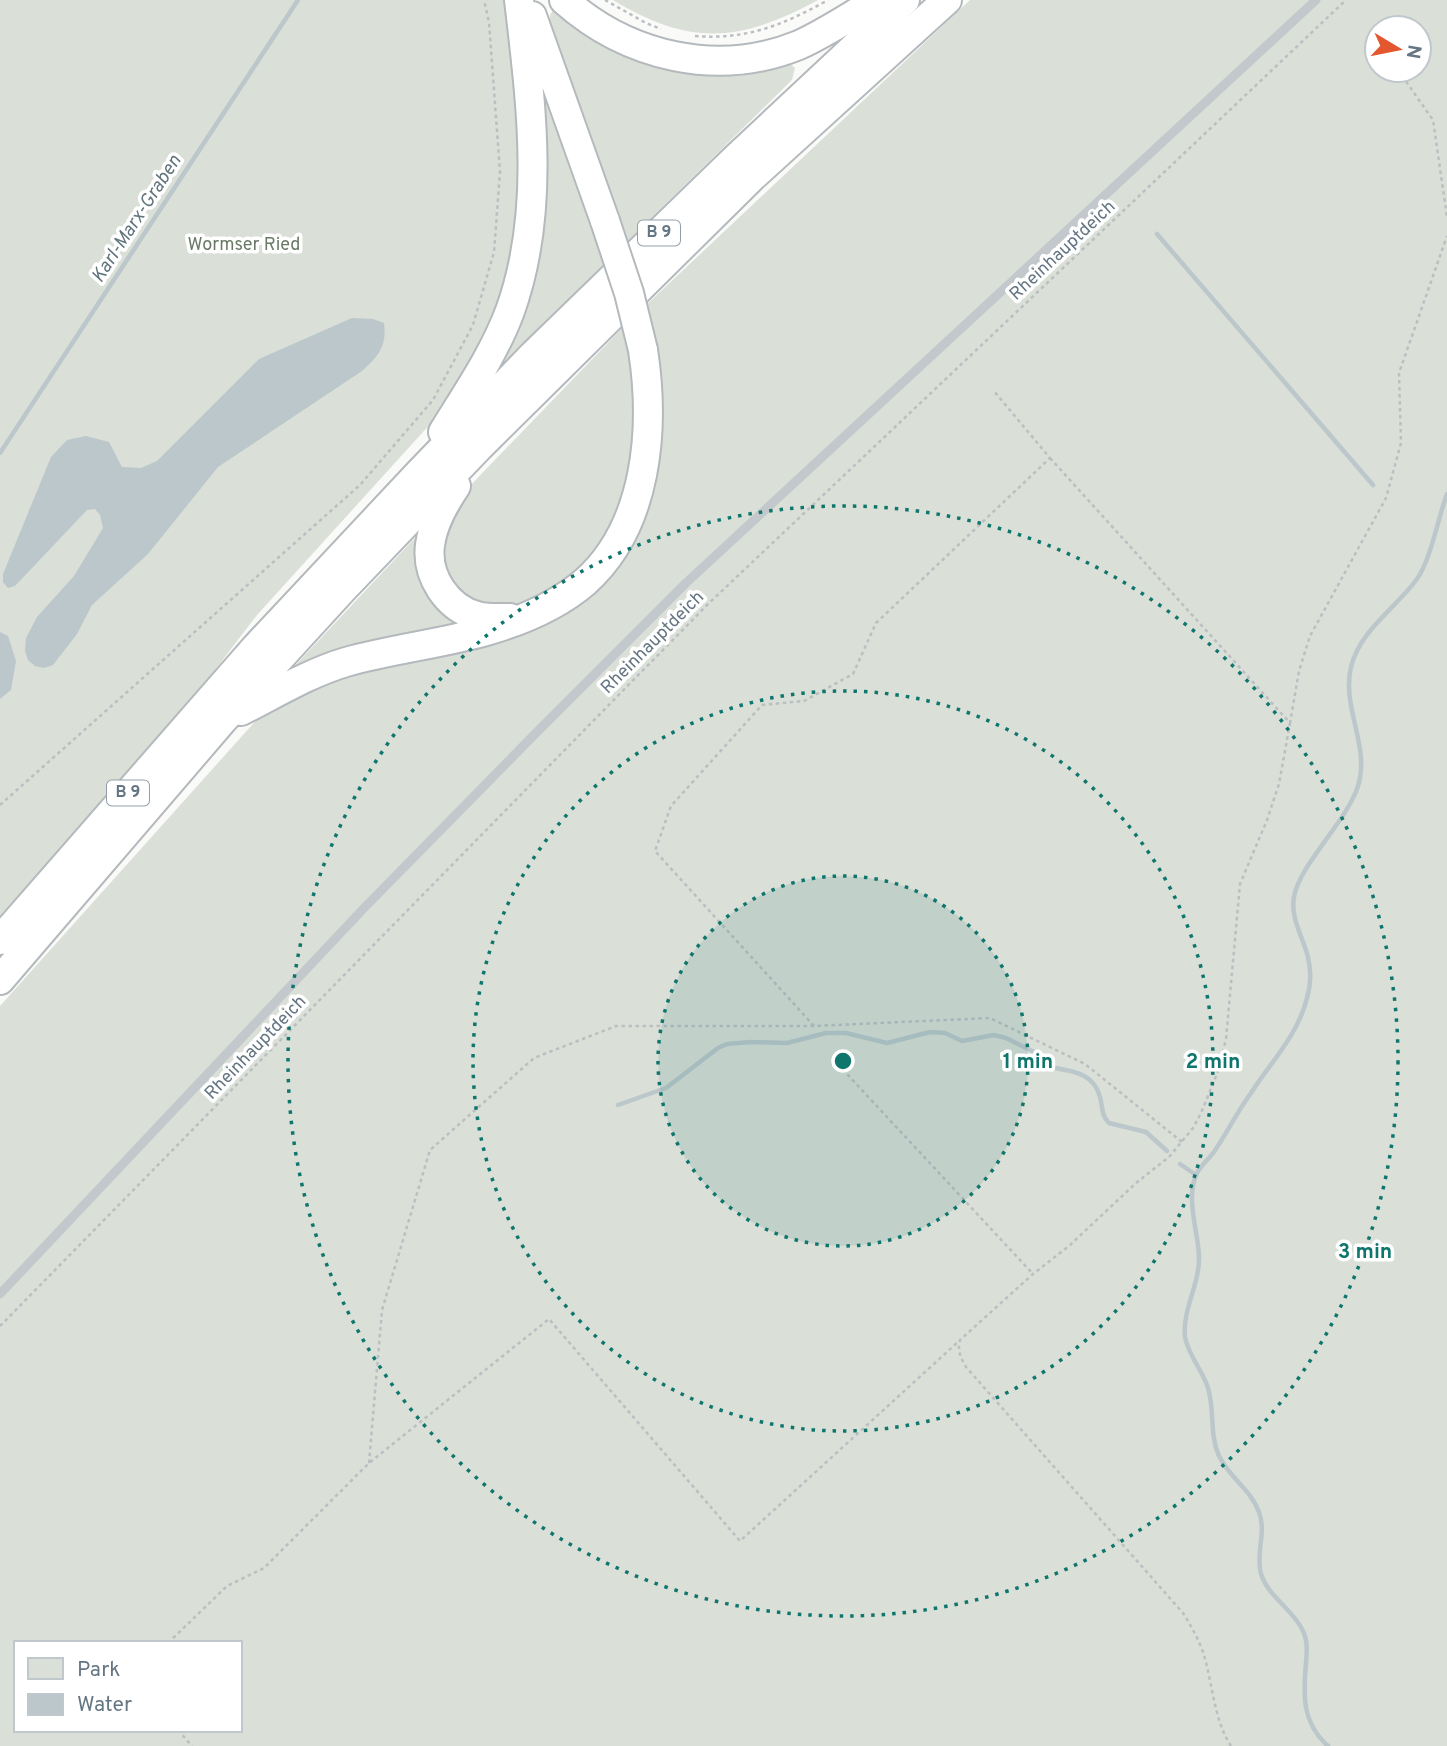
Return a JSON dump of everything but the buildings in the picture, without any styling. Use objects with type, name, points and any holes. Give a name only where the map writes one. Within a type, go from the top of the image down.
[{"type":"highway","points":[[419,473],[494,347],[510,310],[523,260],[531,200],[533,137],[519,0]]},
{"type":"highway","points":[[223,720],[332,666],[381,652],[484,632],[560,601],[586,581],[608,557],[626,523],[638,489],[646,440],[648,403],[643,350],[629,293],[527,0]]},
{"type":"highway","points":[[564,0],[603,30],[626,42],[671,55],[722,61],[765,56],[799,45],[878,0]]},
{"type":"highway","name":"B 9","points":[[0,940],[247,657],[419,473],[561,328],[735,159],[905,0]]},
{"type":"highway","name":"B 9","points":[[0,980],[223,720],[480,446],[751,178],[947,0]]},
{"type":"highway","points":[[480,446],[442,507],[434,526],[430,551],[433,573],[448,598],[467,612],[487,618],[523,617]]},
{"type":"lane","points":[[0,1294],[366,906],[667,602],[1316,0]]},
{"type":"path","points":[[0,805],[360,485],[433,400],[473,325],[494,252],[500,172],[489,22],[484,0]]},
{"type":"path","points":[[606,0],[646,23],[663,29]]},
{"type":"path","points":[[687,34],[723,37],[748,34],[785,22],[828,0]]},
{"type":"path","name":"Rheinhauptdeich","points":[[0,1326],[706,606],[1346,0]]},
{"type":"path","points":[[1408,84],[1433,120],[1447,217]]},
{"type":"path","points":[[170,1641],[227,1586],[264,1568],[369,1463],[549,1318],[740,1541],[1033,1274],[1069,1246],[1107,1209],[1169,1157],[1201,1113],[1222,1059],[1228,1022],[1240,884],[1279,784],[1299,671],[1310,636],[1386,498],[1401,443],[1399,373],[1447,236]]},
{"type":"path","points":[[993,390],[1049,458],[1290,723]]},
{"type":"path","points":[[814,1026],[655,851],[671,806],[762,705],[804,701],[853,674],[876,623],[1049,458]]},
{"type":"path","points":[[369,1463],[382,1310],[430,1150],[534,1058],[616,1026],[814,1026],[990,1018],[1085,1064],[1182,1142]]},
{"type":"path","points":[[833,1059],[1033,1274]]},
{"type":"path","points":[[960,1340],[959,1354],[966,1367],[1183,1613],[1196,1633],[1223,1734],[1231,1746]]},
{"type":"path","points":[[180,1732],[192,1746]]},
{"type":"green space","name":"Wormser Ried","points":[[0,0],[504,0],[512,38],[523,168],[513,262],[490,333],[442,411],[257,615],[192,700],[0,922]]},
{"type":"green space","points":[[613,0],[818,0],[764,24],[740,31],[716,33],[691,32],[667,26]]},
{"type":"green space","points":[[970,0],[1447,0],[1447,1746],[0,1746],[0,1006],[269,706],[322,679],[486,640],[628,537],[644,307]]},
{"type":"green space","points":[[554,9],[559,9],[593,34],[787,61],[795,68],[792,80],[495,371],[535,84],[550,38],[550,15]]},
{"type":"green space","points":[[630,320],[639,440],[610,541],[546,600],[497,610],[454,593],[438,551],[465,491]]},
{"type":"green space","points":[[428,524],[424,541],[473,623],[290,671]]},
{"type":"water","points":[[352,318],[373,319],[384,323],[383,344],[373,360],[362,371],[218,467],[148,554],[92,605],[77,634],[53,665],[44,668],[35,666],[28,660],[25,651],[26,638],[37,617],[74,576],[103,528],[100,515],[95,509],[87,510],[15,586],[8,588],[3,582],[3,574],[51,457],[67,440],[86,436],[109,442],[122,467],[141,468],[157,461],[259,359]]},
{"type":"water","points":[[0,632],[8,636],[16,661],[11,690],[0,699]]},
{"type":"waterway","name":"Karl-Marx-Graben","points":[[0,453],[298,0]]},
{"type":"waterway","points":[[1157,234],[1373,485]]},
{"type":"waterway","points":[[1328,1746],[1313,1728],[1306,1708],[1307,1650],[1304,1633],[1264,1582],[1259,1558],[1262,1528],[1259,1512],[1251,1497],[1228,1471],[1219,1456],[1214,1439],[1208,1388],[1185,1337],[1186,1317],[1199,1266],[1192,1193],[1199,1170],[1214,1152],[1283,1048],[1303,1011],[1309,988],[1310,967],[1295,920],[1294,897],[1304,872],[1351,802],[1361,774],[1359,743],[1350,698],[1351,667],[1370,631],[1409,590],[1422,571],[1447,494]]},
{"type":"waterway","points":[[618,1105],[666,1088],[727,1044],[787,1043],[826,1033],[846,1033],[887,1043],[930,1032],[945,1033],[962,1041],[994,1035],[1036,1053],[1045,1066],[1078,1073],[1092,1081],[1097,1088],[1103,1114],[1109,1123],[1146,1132],[1167,1151]]},
{"type":"waterway","points":[[1180,1164],[1196,1175]]}]
